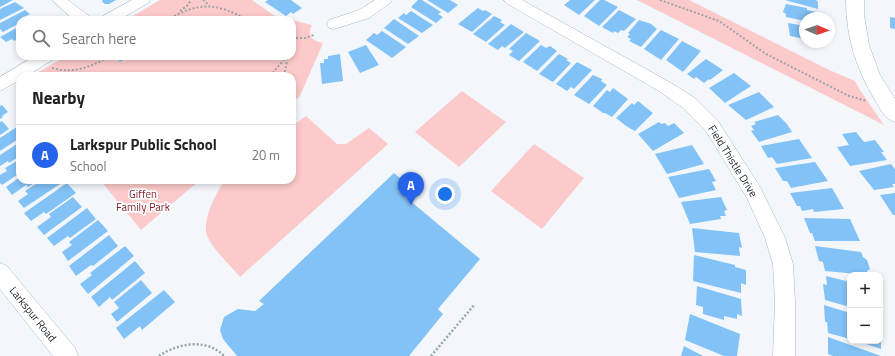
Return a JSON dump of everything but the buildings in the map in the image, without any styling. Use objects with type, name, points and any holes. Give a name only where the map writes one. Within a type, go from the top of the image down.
[{"type":"street","points":[[59,0],[79,16]]},
{"type":"street","points":[[115,16],[143,0]]},
{"type":"street","points":[[334,24],[364,14],[385,0]]},
{"type":"street","name":"Field Thistle Drive","points":[[511,0],[665,87],[689,103],[712,126],[754,193],[775,238],[783,264],[785,302],[784,356]]},
{"type":"street","points":[[855,0],[855,23],[861,50],[874,82],[895,114]]},
{"type":"street","points":[[21,72],[41,60]]},
{"type":"street","points":[[0,85],[16,75]]},
{"type":"street","name":"Larkspur Road","points":[[0,273],[67,356]]},
{"type":"path","points":[[173,16],[188,5],[191,0]]},
{"type":"path","points":[[203,0],[210,5]]},
{"type":"path","points":[[660,0],[718,21],[766,54],[849,96],[869,101]]},
{"type":"path","points":[[176,14],[198,6],[210,5],[232,11],[240,16]]},
{"type":"path","points":[[296,38],[305,38],[314,35]]},
{"type":"path","points":[[46,60],[52,68],[69,71],[95,65],[103,60]]},
{"type":"path","points":[[274,72],[284,60]]},
{"type":"path","points":[[285,72],[287,60]]},
{"type":"path","points":[[431,356],[475,304]]},
{"type":"path","points":[[158,356],[181,346],[200,344],[216,348],[224,356]]},
{"type":"green space","points":[[160,0],[252,0],[275,16],[133,16]]},
{"type":"green space","points":[[637,0],[689,0],[829,70],[855,81],[884,125]]},
{"type":"green space","points":[[296,21],[312,25],[310,35],[316,41],[323,43],[300,96],[296,100],[296,72],[39,72],[59,60],[296,60]]},
{"type":"green space","points":[[462,91],[506,122],[459,167],[415,132]]},
{"type":"green space","points":[[306,116],[337,144],[346,144],[369,128],[388,144],[240,277],[208,238],[206,225],[210,208],[222,184],[296,184],[296,123]]},
{"type":"green space","points":[[534,144],[584,178],[542,229],[491,191]]},
{"type":"green space","name":"Giffen Family Park","points":[[103,184],[195,184],[141,230]]},
{"type":"place","name":"Larkspur Public School","points":[[411,205]]}]
